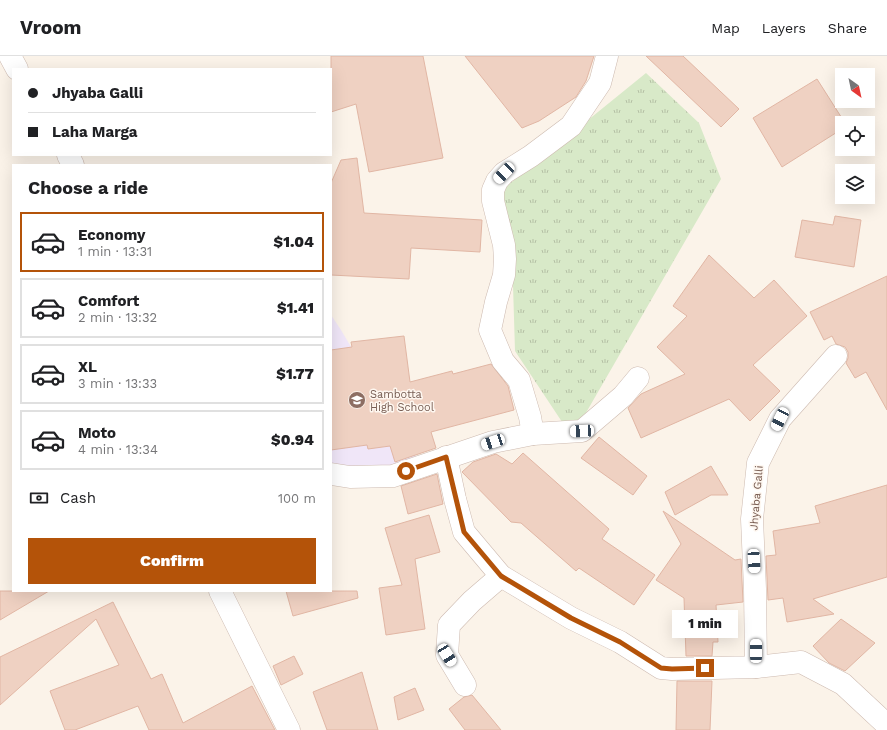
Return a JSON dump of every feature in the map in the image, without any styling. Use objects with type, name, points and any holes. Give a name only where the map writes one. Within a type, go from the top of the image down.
[{"type":"street","points":[[10,56],[16,68]]},
{"type":"street","points":[[533,434],[520,380],[503,361],[490,330],[504,275],[505,259],[504,245],[493,201],[493,190],[497,181],[504,173],[531,156],[571,126],[600,83],[607,56]]},
{"type":"street","name":"Jhyaba Galli","points":[[756,667],[752,519],[758,463],[780,419],[836,356]]},
{"type":"street","points":[[332,474],[350,477],[393,476],[493,442],[533,434],[582,431],[623,396],[638,378]]},
{"type":"street","points":[[446,457],[464,532],[501,576],[571,618],[620,642],[661,668],[756,667],[801,662],[843,684],[887,725]]},
{"type":"street","points":[[466,685],[447,655],[449,625],[472,601],[501,576]]},
{"type":"street","points":[[220,592],[289,730]]},
{"type":"shaded area","name":"Sambotta High School","points":[[332,316],[341,330],[424,470],[332,477]]},
{"type":"green space","points":[[646,73],[699,123],[721,179],[572,437],[515,351],[513,285],[503,189]]},
{"type":"building","points":[[331,56],[423,56],[443,158],[369,172],[356,104],[332,112]]},
{"type":"building","points":[[465,56],[594,56],[586,81],[576,97],[539,121],[522,128]]},
{"type":"building","points":[[646,56],[683,56],[739,109],[721,127]]},
{"type":"building","points":[[817,79],[841,116],[835,116],[835,133],[782,167],[753,118]]},
{"type":"building","points":[[357,158],[364,213],[482,220],[480,252],[411,248],[409,279],[332,275],[332,181],[341,160]]},
{"type":"building","points":[[835,216],[861,220],[854,267],[795,257],[802,220],[833,225]]},
{"type":"building","points":[[709,255],[754,298],[774,280],[807,316],[753,365],[780,391],[750,421],[729,399],[641,438],[628,408],[641,394],[685,374],[657,347],[687,316],[673,306]]},
{"type":"building","points":[[887,276],[887,410],[866,372],[855,378],[846,363],[848,352],[845,347],[836,344],[832,336],[824,340],[810,312]]},
{"type":"building","points":[[404,336],[410,382],[452,371],[453,374],[491,364],[508,386],[514,410],[431,432],[436,448],[395,462],[390,446],[368,449],[367,445],[332,450],[332,350],[352,347],[351,342]]},
{"type":"building","points":[[599,437],[647,476],[633,495],[581,458]]},
{"type":"building","points":[[523,453],[609,529],[602,539],[655,575],[634,605],[579,568],[576,571],[521,523],[511,522],[462,472],[473,462],[496,454],[512,464]]},
{"type":"building","points":[[711,466],[728,495],[711,495],[675,515],[665,492]]},
{"type":"building","points":[[437,474],[443,504],[408,514],[401,486]]},
{"type":"building","points":[[887,485],[887,577],[813,599],[834,614],[787,622],[783,598],[768,600],[766,556],[776,555],[773,531],[820,523],[815,506]]},
{"type":"building","points":[[663,511],[735,560],[741,559],[743,602],[716,605],[718,642],[713,642],[712,656],[686,656],[684,598],[656,580],[681,544]]},
{"type":"building","points":[[429,515],[440,552],[415,559],[425,629],[386,635],[379,588],[402,585],[385,528]]},
{"type":"building","points":[[0,591],[47,592],[0,620]]},
{"type":"building","points":[[357,591],[358,598],[293,616],[286,592]]},
{"type":"building","points":[[113,602],[151,679],[162,674],[183,723],[252,686],[275,730],[149,730],[138,706],[75,730],[65,730],[50,691],[119,665],[96,619],[0,705],[0,657]]},
{"type":"building","points":[[841,619],[875,643],[845,671],[829,663],[813,646]]},
{"type":"building","points":[[294,656],[303,674],[281,685],[273,666]]},
{"type":"building","points":[[362,672],[378,730],[327,730],[313,692]]},
{"type":"building","points":[[677,681],[712,681],[710,730],[676,730]]},
{"type":"building","points":[[415,688],[424,710],[398,720],[394,697]]},
{"type":"building","points":[[472,695],[501,730],[465,730],[449,709],[464,697]]},
{"type":"place","name":"Sambotta High School","points":[[357,400]]},
{"type":"route","points":[[406,471],[446,457],[464,532],[501,576],[571,618],[620,642],[661,668],[705,668]]}]
